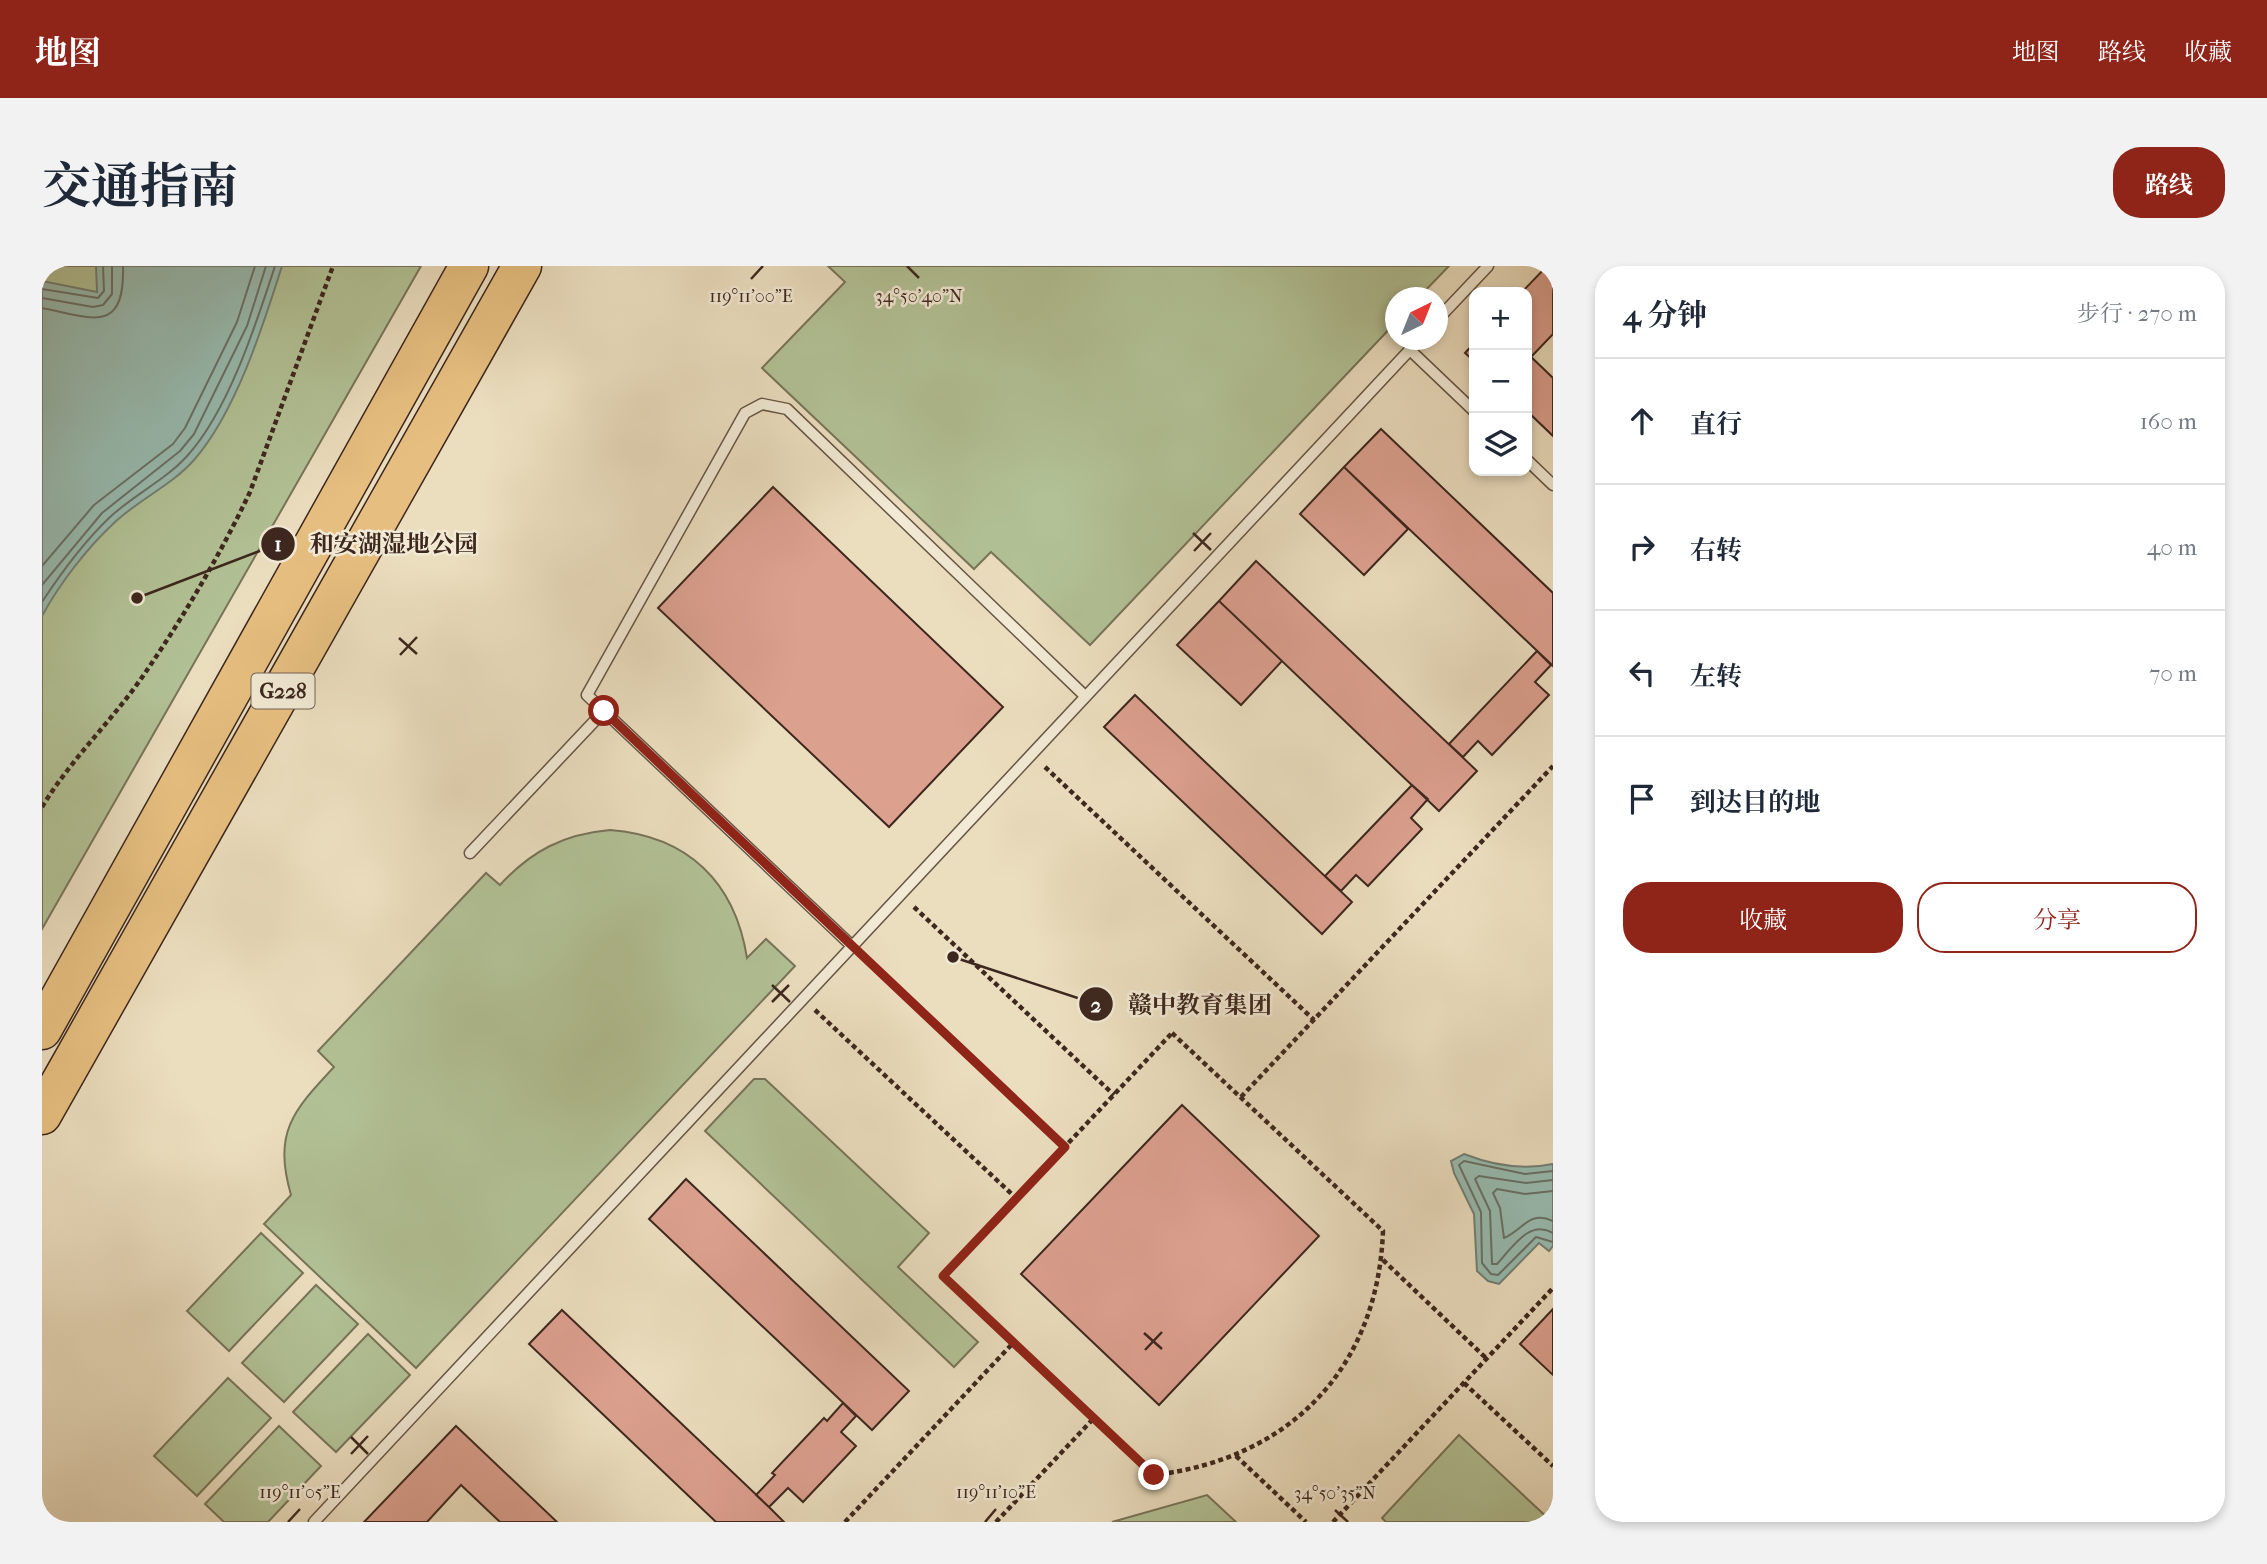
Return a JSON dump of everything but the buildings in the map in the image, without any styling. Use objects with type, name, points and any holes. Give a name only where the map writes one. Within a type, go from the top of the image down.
[{"type":"highway","name":"G228","points":[[42,1030],[469,266]]},
{"type":"highway","name":"G228","points":[[42,1115],[522,266]]},
{"type":"lane","points":[[1448,308],[1488,266]]},
{"type":"lane","points":[[314,1522],[1410,350],[1469,406]]},
{"type":"lane","points":[[852,946],[587,695],[745,413],[762,404],[788,409],[1085,696]]},
{"type":"lane","points":[[1532,465],[1553,485]]},
{"type":"lane","points":[[470,853],[604,711]]},
{"type":"path","points":[[42,807],[70,763],[143,676],[233,527],[250,492],[332,266]]},
{"type":"path","points":[[1031,754],[1314,1020]]},
{"type":"path","points":[[1241,1097],[1553,766]]},
{"type":"path","points":[[900,894],[1114,1094]]},
{"type":"path","points":[[852,946],[1065,1147]]},
{"type":"path","points":[[803,998],[1016,1198]]},
{"type":"path","points":[[1172,1033],[1241,1097],[1383,1231],[1382,1260],[1369,1315],[1358,1342],[1332,1382],[1285,1428],[1236,1456],[1200,1468],[1154,1475],[943,1276],[1172,1033]]},
{"type":"path","points":[[1382,1260],[1487,1359]]},
{"type":"path","points":[[1336,1521],[1553,1288]]},
{"type":"path","points":[[845,1522],[1014,1342]]},
{"type":"path","points":[[1465,1383],[1553,1466]]},
{"type":"path","points":[[996,1522],[1094,1418]]},
{"type":"path","points":[[1236,1456],[1306,1522]]},
{"type":"green space","points":[[42,266],[421,266],[42,929]]},
{"type":"green space","points":[[828,266],[1449,266],[1429,287],[1385,287],[1385,334],[1090,645],[991,552],[974,569],[762,368],[845,282]]},
{"type":"green space","points":[[610,830],[638,834],[663,842],[684,853],[703,868],[719,886],[732,907],[747,958],[766,939],[795,966],[416,1368],[264,1224],[291,1195],[284,1155],[290,1124],[307,1097],[334,1067],[318,1051],[486,873],[500,885],[524,863],[549,846],[593,832]]},
{"type":"green space","points":[[754,1079],[765,1079],[929,1233],[898,1267],[978,1342],[954,1367],[705,1131]]},
{"type":"green space","points":[[261,1233],[303,1273],[229,1351],[187,1311]]},
{"type":"green space","points":[[316,1285],[358,1324],[284,1402],[242,1363]]},
{"type":"green space","points":[[368,1334],[410,1375],[336,1452],[293,1412]]},
{"type":"green space","points":[[228,1378],[271,1418],[197,1496],[154,1456]]},
{"type":"green space","points":[[279,1426],[321,1466],[268,1522],[224,1522],[205,1504]]},
{"type":"green space","points":[[1459,1435],[1552,1522],[1386,1522],[1382,1518]]},
{"type":"green space","points":[[1207,1495],[1236,1522],[1112,1522]]},
{"type":"water","points":[[96,266],[282,266],[247,368],[223,418],[209,440],[185,469],[123,515],[104,533],[66,579],[42,616],[42,281],[97,292]]},
{"type":"water","points":[[1464,1154],[1508,1165],[1531,1167],[1553,1164],[1553,1246],[1549,1251],[1539,1243],[1499,1284],[1488,1281],[1477,1271],[1474,1214],[1451,1161]]},
{"type":"place","name":"和安湖湿地公园","points":[[137,598]]},
{"type":"place","name":"赣中教育集团","points":[[953,957]]},
{"type":"route","points":[[604,711],[1065,1147],[943,1276],[1154,1475]]}]
